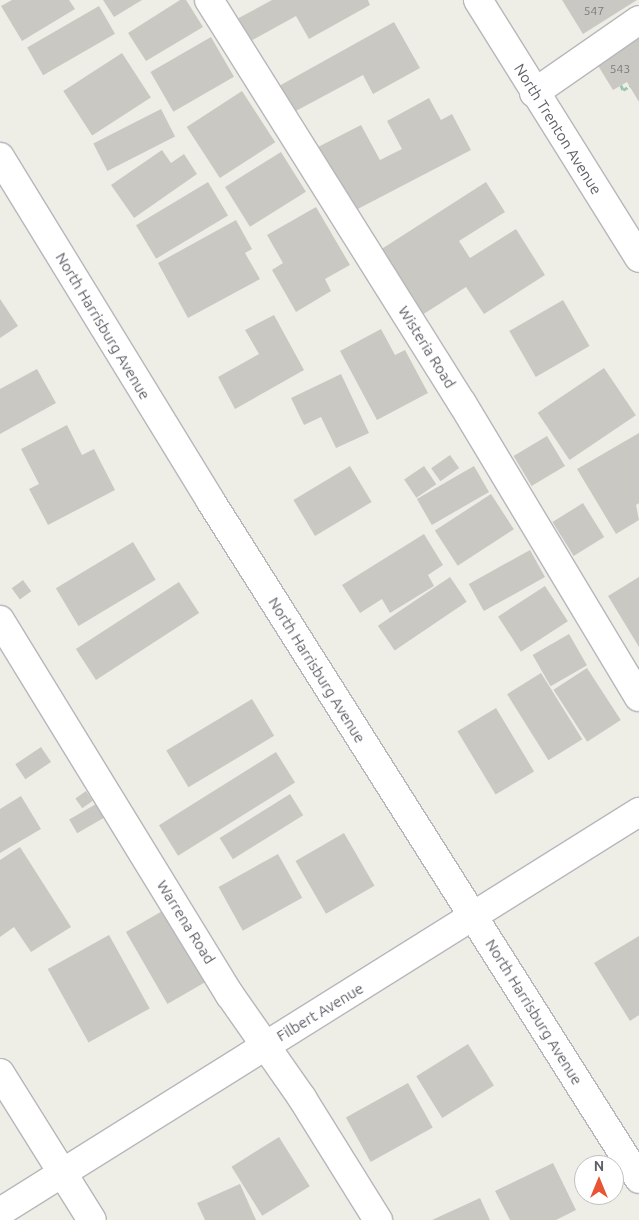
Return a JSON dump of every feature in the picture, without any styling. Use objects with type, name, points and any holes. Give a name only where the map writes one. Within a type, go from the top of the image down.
[{"type":"street","name":"Wisteria Road","points":[[209,0],[462,403],[639,697]]},
{"type":"street","name":"North Trenton Avenue","points":[[478,0],[534,93],[639,258]]},
{"type":"street","points":[[534,93],[639,20]]},
{"type":"street","name":"North Harrisburg Avenue","points":[[0,157],[210,500],[474,915],[639,1180]]},
{"type":"street","name":"Warrena Road","points":[[0,620],[230,995],[266,1044],[378,1220]]},
{"type":"street","name":"Filbert Avenue","points":[[0,1212],[639,812]]},
{"type":"street","points":[[0,1073],[92,1220]]},
{"type":"path","points":[[620,85],[623,90],[630,86]]},
{"type":"building","points":[[12,0],[69,0],[75,9],[22,41],[1,6]]},
{"type":"building","points":[[103,0],[142,0],[114,17]]},
{"type":"building","points":[[180,0],[186,0],[203,27],[146,61],[128,33]]},
{"type":"building","points":[[272,0],[368,0],[370,5],[309,39],[296,16],[247,43],[235,20]]},
{"type":"building","points":[[562,0],[637,0],[583,34]]},
{"type":"building","points":[[99,6],[115,34],[43,75],[27,48]]},
{"type":"building","points":[[394,22],[420,68],[373,94],[363,75],[294,112],[279,86]]},
{"type":"building","points":[[211,37],[234,77],[173,112],[150,72]]},
{"type":"building","points":[[639,38],[639,102],[627,82],[613,90],[597,64]]},
{"type":"building","points":[[122,53],[151,97],[92,136],[63,91]]},
{"type":"building","points":[[242,91],[275,142],[220,178],[187,127]]},
{"type":"building","points":[[429,98],[441,120],[452,114],[471,150],[352,212],[318,147],[361,125],[380,160],[402,149],[387,121]]},
{"type":"building","points":[[161,109],[175,137],[107,171],[93,144]]},
{"type":"building","points":[[162,150],[171,163],[184,154],[197,174],[134,218],[111,185]]},
{"type":"building","points":[[281,152],[306,192],[250,227],[225,187]]},
{"type":"building","points":[[208,182],[228,215],[156,259],[136,225]]},
{"type":"building","points":[[486,182],[505,212],[459,241],[470,258],[516,229],[545,275],[484,314],[466,287],[422,315],[380,250]]},
{"type":"building","points":[[316,207],[350,265],[325,279],[331,291],[296,312],[272,270],[283,263],[267,235]]},
{"type":"building","points":[[236,220],[252,249],[245,253],[260,279],[188,318],[158,263]]},
{"type":"building","points":[[0,299],[18,326],[0,338]]},
{"type":"building","points":[[563,300],[590,346],[536,377],[509,331]]},
{"type":"building","points":[[274,315],[304,370],[235,409],[218,377],[259,354],[245,330]]},
{"type":"building","points":[[381,329],[395,355],[405,350],[428,393],[377,420],[340,351]]},
{"type":"building","points":[[604,368],[636,415],[570,460],[538,413]]},
{"type":"building","points":[[37,369],[56,403],[0,434],[0,389]]},
{"type":"building","points":[[341,374],[369,433],[336,448],[321,417],[304,425],[291,398]]},
{"type":"building","points":[[67,425],[82,455],[94,449],[115,490],[48,525],[29,489],[39,484],[21,449]]},
{"type":"building","points":[[639,433],[639,503],[636,505],[639,520],[616,534],[577,469]]},
{"type":"building","points":[[547,436],[565,466],[532,486],[514,456]]},
{"type":"building","points":[[450,455],[459,468],[440,481],[431,468]]},
{"type":"building","points":[[350,466],[372,502],[315,536],[293,500]]},
{"type":"building","points":[[424,466],[436,484],[416,498],[404,479]]},
{"type":"building","points":[[474,466],[489,492],[432,525],[417,499]]},
{"type":"building","points":[[491,494],[514,529],[458,566],[435,530]]},
{"type":"building","points":[[583,503],[604,537],[574,556],[552,522]]},
{"type":"building","points":[[424,534],[443,565],[428,575],[434,586],[390,613],[382,599],[360,613],[342,585]]},
{"type":"building","points":[[133,542],[156,580],[79,626],[56,588]]},
{"type":"building","points":[[530,550],[545,577],[484,611],[469,584]]},
{"type":"building","points":[[450,577],[467,602],[395,651],[378,626]]},
{"type":"building","points":[[639,577],[639,647],[608,596]]},
{"type":"building","points":[[23,580],[31,591],[20,600],[12,588]]},
{"type":"building","points":[[179,582],[199,613],[96,680],[76,649]]},
{"type":"building","points":[[545,586],[568,621],[521,652],[498,616]]},
{"type":"building","points":[[569,634],[587,665],[551,686],[533,655]]},
{"type":"building","points":[[587,668],[621,720],[587,742],[553,690]]},
{"type":"building","points":[[541,673],[582,739],[548,760],[507,694]]},
{"type":"building","points":[[252,699],[274,736],[188,787],[166,751]]},
{"type":"building","points":[[496,708],[534,771],[496,795],[457,731]]},
{"type":"building","points":[[41,747],[51,762],[25,779],[15,764]]},
{"type":"building","points":[[276,752],[295,783],[178,856],[159,825]]},
{"type":"building","points":[[86,791],[93,801],[82,808],[75,798]]},
{"type":"building","points":[[290,794],[303,815],[233,859],[220,838]]},
{"type":"building","points":[[21,796],[41,829],[0,853],[0,809]]},
{"type":"building","points":[[96,804],[104,818],[77,833],[69,820]]},
{"type":"building","points":[[344,833],[375,886],[326,914],[296,861]]},
{"type":"building","points":[[20,847],[71,927],[31,952],[14,927],[0,937],[0,860]]},
{"type":"building","points":[[278,854],[302,898],[243,931],[219,887]]},
{"type":"building","points":[[164,910],[206,982],[167,1004],[126,932]]},
{"type":"building","points":[[109,935],[150,1008],[89,1042],[48,969]]},
{"type":"building","points":[[639,936],[639,1015],[630,1021],[594,963]]},
{"type":"building","points":[[468,1044],[494,1086],[442,1118],[416,1076]]},
{"type":"building","points":[[408,1083],[433,1128],[371,1162],[346,1117]]},
{"type":"building","points":[[279,1137],[310,1186],[262,1216],[232,1167]]},
{"type":"building","points":[[553,1163],[576,1210],[556,1220],[510,1220],[495,1191]]},
{"type":"building","points":[[240,1184],[256,1220],[205,1220],[197,1203]]},
{"type":"building","points":[[480,1198],[490,1220],[432,1220]]}]
